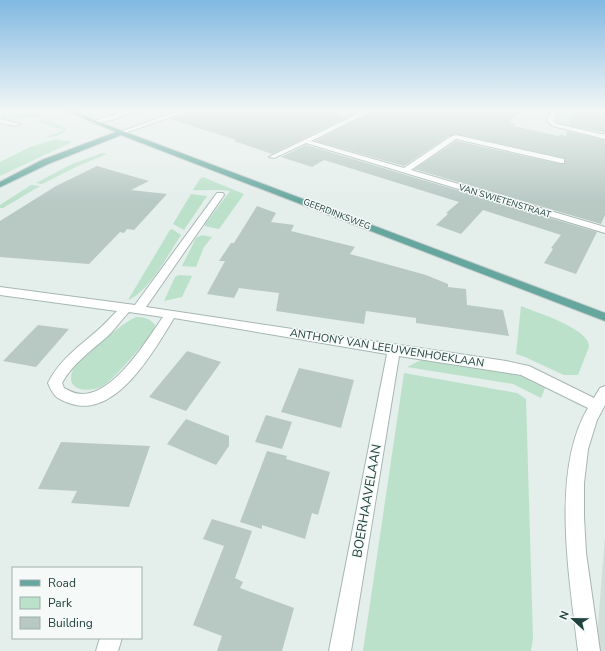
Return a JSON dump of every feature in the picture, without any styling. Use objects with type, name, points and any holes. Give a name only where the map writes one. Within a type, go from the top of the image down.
[{"type":"main road","points":[[0,185],[45,162],[98,141]]},
{"type":"main road","name":"GEERDINKSWEG","points":[[142,141],[605,316]]},
{"type":"street","points":[[272,157],[304,141]]},
{"type":"street","name":"VAN SWIETENSTRAAT","points":[[306,141],[605,230]]},
{"type":"street","points":[[405,171],[447,141]]},
{"type":"street","points":[[475,141],[561,161]]},
{"type":"street","points":[[171,314],[141,358],[117,385],[98,397],[83,400],[70,398],[59,392],[55,383],[60,372],[105,330],[132,308],[168,269],[189,235],[220,195]]},
{"type":"street","name":"ANTHONY VAN LEEUWENHOEKLAAN","points":[[0,291],[132,308],[394,350],[506,366],[524,370],[600,399]]},
{"type":"street","name":"BOERHAAVELAAN","points":[[340,651],[394,350]]},
{"type":"street","points":[[590,651],[579,563],[574,501],[576,474],[584,435],[600,399]]},
{"type":"street","points":[[107,651],[111,639]]},
{"type":"shaded area","points":[[605,536],[605,651],[596,651]]},
{"type":"green space","points":[[48,141],[72,142],[0,176],[0,162],[30,147]]},
{"type":"green space","points":[[102,153],[107,154],[78,166],[42,184],[36,183],[72,164]]},
{"type":"green space","points":[[203,177],[244,194],[219,229],[205,226],[205,224],[230,191],[193,190]]},
{"type":"green space","points":[[31,185],[40,186],[3,208],[0,208],[0,205]]},
{"type":"green space","points":[[191,194],[207,196],[184,230],[173,224]]},
{"type":"green space","points":[[172,229],[181,235],[158,272],[136,296],[128,300],[170,230]]},
{"type":"green space","points":[[202,235],[212,237],[204,247],[196,267],[182,266],[196,238]]},
{"type":"green space","points":[[179,275],[192,276],[182,297],[164,301],[175,277]]},
{"type":"green space","points":[[521,306],[561,322],[581,334],[587,340],[589,347],[578,375],[564,375],[516,354]]},
{"type":"green space","points":[[136,317],[147,318],[155,325],[154,331],[131,358],[107,383],[101,387],[88,390],[76,387],[72,383],[71,378],[76,365],[102,341]]},
{"type":"green space","points":[[421,360],[517,374],[545,388],[541,398],[513,384],[407,367]]},
{"type":"green space","points":[[404,373],[517,393],[526,399],[533,638],[531,651],[363,651]]},
{"type":"building","points":[[235,141],[298,141],[272,154]]},
{"type":"building","points":[[316,141],[441,141],[404,166]]},
{"type":"building","points":[[455,141],[561,164],[565,164],[564,158],[489,141],[605,141],[605,215],[601,224],[414,169]]},
{"type":"building","points":[[306,145],[597,232],[576,274],[544,263],[553,249],[551,248],[561,235],[483,210],[461,234],[436,225],[448,214],[446,213],[459,202],[324,160],[312,167],[281,157]]},
{"type":"building","points":[[97,166],[149,181],[131,190],[167,194],[134,230],[127,229],[124,233],[120,232],[89,264],[0,257],[0,221],[56,186]]},
{"type":"building","points":[[257,206],[276,213],[271,222],[294,225],[291,231],[355,247],[350,254],[426,275],[448,284],[448,287],[466,289],[467,305],[503,310],[509,336],[416,323],[416,318],[366,311],[364,324],[276,311],[279,293],[239,288],[234,298],[207,294],[225,261],[219,261],[231,243],[234,243]]},
{"type":"building","points":[[38,325],[69,329],[36,367],[3,361]]},
{"type":"building","points":[[187,351],[221,362],[186,411],[149,397]]},
{"type":"building","points":[[299,368],[354,380],[341,428],[281,412]]},
{"type":"building","points":[[266,415],[292,422],[282,449],[255,442]]},
{"type":"building","points":[[186,419],[229,436],[229,446],[216,465],[167,444]]},
{"type":"building","points":[[61,442],[150,446],[129,507],[71,503],[77,491],[38,489]]},
{"type":"building","points":[[267,451],[287,456],[286,459],[330,472],[318,515],[312,513],[305,539],[262,525],[262,529],[240,522]]},
{"type":"building","points":[[212,519],[252,531],[235,578],[243,582],[240,588],[294,608],[282,651],[217,651],[222,636],[193,625],[224,546],[203,539]]}]
